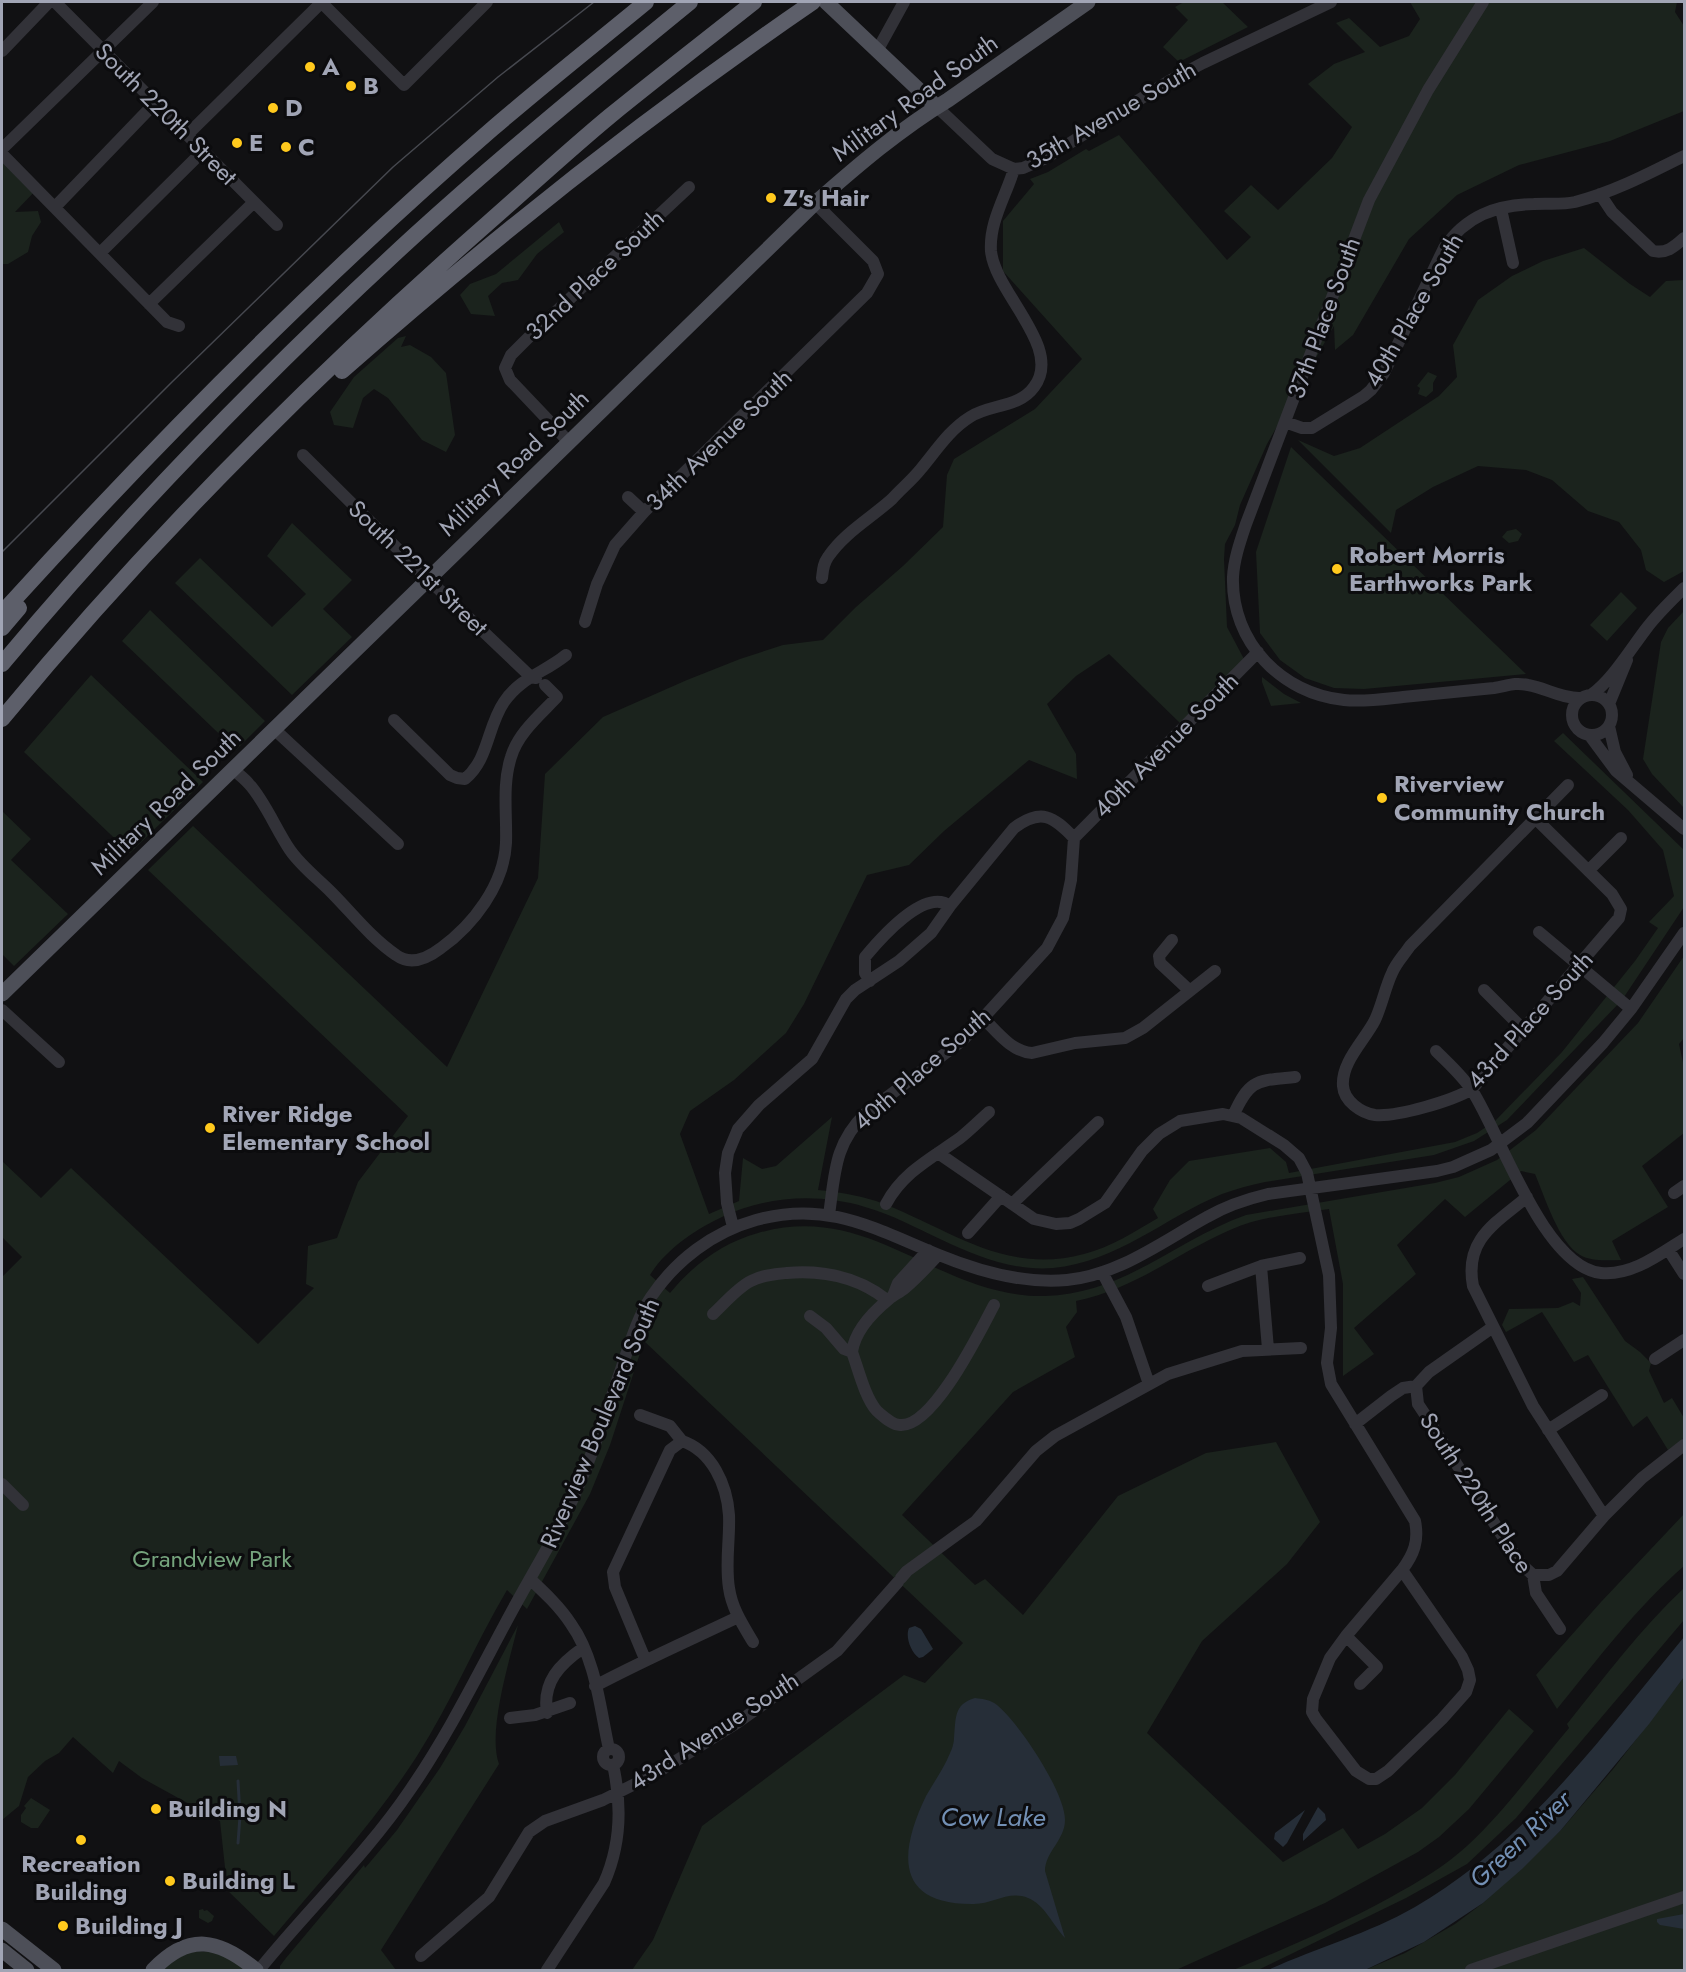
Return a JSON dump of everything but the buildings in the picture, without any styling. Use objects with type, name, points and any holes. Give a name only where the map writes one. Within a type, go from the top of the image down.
[{"type":"highway","points":[[2,613],[250,352],[493,128],[646,2]]},
{"type":"highway","points":[[2,664],[60,596],[185,460],[335,312],[416,235],[582,90],[690,2]]},
{"type":"highway","points":[[2,719],[153,545],[362,337],[608,117],[754,2]]},
{"type":"highway","points":[[236,460],[547,198],[686,91],[813,2]]},
{"type":"highway","points":[[2,628],[173,431]]},
{"type":"main road","points":[[826,2],[937,106]]},
{"type":"main road","name":"Military Road South","points":[[2,994],[815,203],[868,158],[937,106],[1088,2]]},
{"type":"main road","points":[[2,1929],[54,1971]]},
{"type":"main road","points":[[153,1971],[166,1956],[180,1948],[205,1944],[228,1950],[258,1971]]},
{"type":"main road","points":[[2,1950],[27,1971]]},
{"type":"street","points":[[2,51],[49,2]]},
{"type":"street","name":"South 220th Street","points":[[55,2],[277,225]]},
{"type":"street","points":[[153,2],[2,152],[167,322],[179,326]]},
{"type":"street","points":[[187,135],[321,2],[404,85],[487,2]]},
{"type":"street","points":[[877,51],[904,2]]},
{"type":"street","name":"35th Avenue South","points":[[822,578],[823,566],[828,556],[845,537],[903,488],[960,423],[982,410],[1023,398],[1038,381],[1042,367],[1040,349],[1001,282],[991,249],[993,225],[1014,169],[1032,166],[1195,67],[1331,2]]},
{"type":"street","name":"37th Place South","points":[[1258,652],[1248,638],[1238,615],[1234,596],[1233,576],[1236,555],[1246,524],[1369,200],[1428,90],[1483,2]]},
{"type":"street","points":[[55,207],[156,103]]},
{"type":"street","points":[[937,106],[992,159],[1014,169]]},
{"type":"street","points":[[100,253],[203,151]]},
{"type":"street","name":"40th Place South","points":[[1285,422],[1302,428],[1312,428],[1371,390],[1384,373],[1444,248],[1461,227],[1478,216],[1501,209],[1527,204],[1574,202],[1600,194],[1684,156]]},
{"type":"street","name":"32nd Place South","points":[[568,441],[510,380],[505,368],[512,355],[530,336],[689,187]]},
{"type":"street","points":[[1600,194],[1612,212],[1653,251],[1668,250],[1684,238]]},
{"type":"street","points":[[149,304],[254,202]]},
{"type":"street","name":"34th Avenue South","points":[[585,622],[597,584],[615,545],[644,512],[867,294],[878,274],[873,261],[815,203]]},
{"type":"street","points":[[1501,209],[1513,263]]},
{"type":"street","name":"South 221st Street","points":[[233,769],[250,785],[290,850],[302,865],[360,924],[396,956],[413,961],[427,958],[450,942],[474,919],[483,906],[501,868],[506,845],[505,788],[511,755],[516,743],[557,697],[428,579],[303,455]]},
{"type":"street","points":[[628,497],[644,512]]},
{"type":"street","points":[[1572,715],[1575,705],[1601,686],[1656,618],[1684,588]]},
{"type":"street","points":[[1258,652],[1270,667],[1291,683],[1312,693],[1336,699],[1375,700],[1500,687],[1506,683],[1527,684],[1568,697],[1602,697],[1609,704],[1613,713],[1610,726],[1615,752],[1637,788]]},
{"type":"street","name":"40th Avenue South","points":[[1074,838],[1258,652]]},
{"type":"street","points":[[1609,704],[1630,652]]},
{"type":"street","points":[[393,720],[450,774],[465,779],[480,762],[493,722],[512,691],[537,680],[566,655]]},
{"type":"street","points":[[1500,687],[1506,690],[1541,694],[1563,706],[1572,715],[1576,728],[1580,732],[1590,735],[1601,734],[1610,726]]},
{"type":"street","points":[[274,729],[398,844]]},
{"type":"street","points":[[1590,735],[1616,771],[1684,829]]},
{"type":"street","points":[[1568,785],[1535,818],[1589,870],[1621,838]]},
{"type":"street","points":[[733,1227],[727,1203],[725,1173],[728,1153],[738,1129],[759,1105],[812,1059],[846,999],[931,933],[950,906],[1014,828],[1027,819],[1043,816],[1058,822],[1074,838]]},
{"type":"street","name":"43rd Place South","points":[[1535,818],[1422,933],[1392,972],[1373,1024],[1345,1074],[1343,1086],[1352,1103],[1367,1113],[1386,1114],[1444,1102],[1472,1089],[1621,914],[1621,909],[1612,894],[1589,870]]},
{"type":"street","name":"40th Place South","points":[[829,1215],[840,1147],[853,1126],[866,1113],[945,1055],[984,1019],[1047,948],[1058,931],[1066,906],[1074,838]]},
{"type":"street","points":[[870,981],[865,973],[865,957],[896,922],[935,901],[945,902],[950,906]]},
{"type":"street","points":[[1539,932],[1630,1009]]},
{"type":"street","name":"Riverview Boulevard South","points":[[258,1971],[384,1826],[434,1755],[566,1512],[583,1476],[636,1328],[650,1299],[666,1278],[687,1257],[712,1238],[733,1227],[775,1216],[829,1215],[862,1222],[933,1252],[1010,1277],[1070,1280],[1102,1272],[1142,1254],[1232,1204],[1268,1194],[1437,1171],[1491,1150],[1527,1123],[1603,1042],[1630,1009],[1684,933]]},
{"type":"street","points":[[1172,940],[1159,956],[1160,963],[1190,991]]},
{"type":"street","points":[[984,1019],[1016,1048],[1025,1053],[1075,1043],[1125,1038],[1143,1028],[1215,971]]},
{"type":"street","points":[[1484,990],[1524,1030]]},
{"type":"street","points":[[2,1010],[58,1062]]},
{"type":"street","points":[[1436,1051],[1472,1089],[1527,1197],[1557,1246],[1572,1260],[1593,1272],[1627,1271],[1684,1239]]},
{"type":"street","points":[[1233,1116],[1240,1101],[1253,1084],[1259,1081],[1295,1077]]},
{"type":"street","points":[[886,1204],[892,1192],[907,1175],[961,1137],[988,1112]]},
{"type":"street","points":[[938,1153],[1034,1219],[1056,1224],[1070,1222],[1105,1203],[1142,1151],[1169,1127],[1180,1121],[1223,1114],[1233,1116],[1258,1127],[1299,1158],[1304,1165],[1310,1188],[1330,1286],[1331,1328],[1328,1374],[1331,1384],[1415,1521],[1417,1534],[1410,1559],[1330,1658],[1313,1699],[1312,1712],[1356,1771],[1369,1779],[1376,1779],[1388,1771],[1442,1719],[1466,1692],[1470,1680],[1462,1657],[1402,1570]]},
{"type":"street","points":[[1012,1204],[1098,1122]]},
{"type":"street","points":[[968,1233],[1001,1196]]},
{"type":"street","points":[[1527,1197],[1482,1236],[1472,1258],[1470,1270],[1473,1286],[1533,1406],[1604,1516]]},
{"type":"street","points":[[1668,1249],[1684,1274]]},
{"type":"street","points":[[933,1252],[903,1290],[890,1298],[860,1330],[854,1340],[852,1352],[871,1402],[877,1410],[892,1423],[900,1425],[909,1424],[921,1416],[947,1389],[994,1305]]},
{"type":"street","points":[[1209,1286],[1261,1266],[1300,1258]]},
{"type":"street","points":[[1261,1266],[1268,1349]]},
{"type":"street","points":[[713,1314],[752,1280],[783,1274],[817,1272],[836,1275],[890,1298]]},
{"type":"street","points":[[1102,1272],[1126,1317],[1149,1384]]},
{"type":"street","points":[[810,1316],[826,1328],[844,1349],[852,1352]]},
{"type":"street","points":[[1355,1424],[1403,1388],[1416,1386],[1428,1372],[1493,1327]]},
{"type":"street","points":[[1655,1359],[1684,1340]]},
{"type":"street","name":"43rd Avenue South","points":[[547,1971],[604,1883],[610,1869],[617,1839],[619,1792],[653,1775],[737,1723],[837,1651],[907,1571],[976,1521],[1013,1476],[1055,1436],[1168,1374],[1234,1353],[1302,1348]]},
{"type":"street","name":"South 220th Place","points":[[1416,1386],[1418,1404],[1519,1562],[1533,1575],[1536,1593],[1560,1629]]},
{"type":"street","points":[[1548,1430],[1602,1395]]},
{"type":"street","points":[[640,1415],[670,1426],[682,1441],[691,1444],[709,1459],[717,1473],[724,1490],[729,1515],[726,1565],[732,1605],[753,1642]]},
{"type":"street","points":[[645,1659],[615,1587],[613,1572],[670,1450],[682,1441]]},
{"type":"street","points":[[1533,1575],[1550,1575],[1557,1571],[1604,1516],[1658,1464],[1684,1445]]},
{"type":"street","points":[[2,1484],[23,1505]]},
{"type":"street","points":[[421,1956],[489,1897],[529,1832],[560,1814],[619,1792],[613,1765],[618,1761],[619,1755],[615,1750],[609,1749],[595,1686],[583,1648],[573,1626],[530,1579]]},
{"type":"street","points":[[595,1686],[645,1659],[675,1648],[738,1617]]},
{"type":"street","points":[[1346,1636],[1377,1667],[1360,1684]]},
{"type":"street","points":[[547,1713],[546,1698],[552,1677],[565,1662],[583,1648]]},
{"type":"street","points":[[510,1718],[547,1713],[570,1703]]},
{"type":"street","points":[[1471,1971],[1684,1897]]},
{"type":"green space","points":[[1184,2],[1222,2],[1248,27],[1179,62],[1163,47],[1188,20],[1175,7]]},
{"type":"green space","name":"Grandview Park","points":[[1410,2],[1677,2],[1675,12],[1684,26],[1684,111],[1610,141],[1519,165],[1457,195],[1409,239],[1353,335],[1335,350],[1334,326],[1267,444],[1240,505],[1235,525],[1225,544],[1224,559],[1227,627],[1244,659],[1180,723],[1109,654],[1076,676],[1047,704],[1076,754],[1077,779],[1029,760],[944,831],[909,865],[867,875],[804,1004],[786,1033],[734,1080],[690,1111],[680,1134],[709,1214],[739,1201],[743,1158],[762,1169],[776,1166],[832,1117],[818,1190],[876,1201],[977,1246],[1002,1254],[1027,1259],[1055,1259],[1084,1254],[1113,1243],[1158,1218],[1153,1209],[1170,1180],[1189,1161],[1270,1148],[1286,1162],[1289,1173],[1455,1142],[1477,1133],[1495,1121],[1562,1052],[1635,961],[1658,928],[1649,922],[1674,896],[1663,850],[1628,810],[1554,741],[1563,733],[1684,850],[1684,907],[1622,1000],[1507,1120],[1474,1141],[1434,1155],[1265,1182],[1238,1189],[1201,1204],[1140,1238],[1098,1257],[1053,1268],[1023,1267],[995,1261],[875,1210],[848,1203],[812,1198],[758,1204],[724,1216],[703,1227],[673,1248],[650,1275],[670,1293],[698,1264],[720,1249],[758,1233],[799,1226],[836,1229],[870,1239],[971,1282],[1006,1293],[1045,1296],[1073,1293],[1125,1276],[1196,1238],[1246,1215],[1459,1177],[1497,1160],[1536,1130],[1638,1023],[1684,956],[1684,1038],[1679,1044],[1684,1067],[1684,1133],[1642,1166],[1668,1207],[1612,1241],[1621,1260],[1589,1259],[1572,1249],[1553,1218],[1535,1174],[1521,1171],[1465,1217],[1445,1199],[1397,1245],[1416,1274],[1354,1328],[1374,1354],[1343,1376],[1343,1284],[1329,1209],[1279,1216],[1242,1225],[1118,1288],[1076,1301],[1077,1312],[1066,1327],[1075,1357],[1013,1392],[902,1515],[975,1585],[985,1579],[1023,1615],[1118,1496],[1206,1453],[1276,1442],[1320,1522],[1287,1564],[1202,1641],[1147,1733],[1283,1862],[1343,1828],[1358,1849],[1385,1834],[1422,1808],[1455,1775],[1509,1709],[1534,1731],[1469,1809],[1439,1837],[1418,1852],[1325,1903],[1176,1970],[632,1970],[653,1940],[702,1826],[904,1675],[925,1683],[963,1643],[644,1341],[610,1445],[590,1494],[527,1609],[507,1590],[441,1715],[401,1780],[349,1848],[274,1936],[225,1888],[227,1886],[220,1821],[142,1778],[119,1761],[113,1773],[73,1737],[59,1753],[45,1761],[28,1777],[19,1806],[2,1820],[2,1277],[22,1257],[2,1237],[2,1161],[41,1198],[71,1168],[258,1344],[314,1288],[306,1284],[308,1246],[337,1238],[358,1182],[408,1116],[148,870],[193,826],[447,1067],[538,878],[545,774],[603,717],[740,659],[783,645],[823,640],[943,527],[947,475],[954,459],[1035,409],[1082,359],[1003,271],[1003,221],[1034,184],[1030,179],[1048,172],[1086,149],[1089,151],[1119,135],[1227,260],[1251,237],[1224,211],[1251,185],[1278,210],[1332,158],[1352,127],[1308,84],[1334,64],[1365,52],[1336,23],[1349,18],[1380,47],[1409,36],[1420,19]]},
{"type":"green space","points":[[2,154],[37,189],[15,212],[38,211],[41,222],[32,236],[28,252],[8,264],[2,264]]},
{"type":"green space","points":[[559,222],[564,232],[537,254],[518,280],[502,283],[488,296],[495,316],[471,314],[460,295],[470,284],[496,274]]},
{"type":"green space","points":[[1584,248],[1650,297],[1666,281],[1684,280],[1684,571],[1664,582],[1646,570],[1641,550],[1619,522],[1588,511],[1552,480],[1526,470],[1478,466],[1433,487],[1396,510],[1391,533],[1298,440],[1334,456],[1360,448],[1439,396],[1457,377],[1453,345],[1478,300],[1512,276],[1543,261]]},
{"type":"green space","points":[[406,336],[401,347],[410,345],[431,357],[446,373],[455,435],[446,452],[422,440],[388,398],[374,389],[363,398],[353,428],[334,425],[330,412],[354,377],[398,338]]},
{"type":"green space","points":[[1428,372],[1437,376],[1433,383],[1433,391],[1426,397],[1418,394],[1420,388],[1417,386]]},
{"type":"green space","name":"Robert Morris Earthworks Park","points":[[1291,447],[1526,674],[1364,689],[1334,688],[1305,678],[1280,660],[1260,633],[1256,552]]},
{"type":"green space","points":[[292,523],[352,580],[323,609],[352,637],[292,695],[175,583],[200,558],[272,627],[306,594],[267,556]]},
{"type":"green space","points":[[1516,529],[1522,534],[1518,541],[1509,543],[1502,537],[1507,531]]},
{"type":"green space","points":[[1621,592],[1637,608],[1607,641],[1590,625]]},
{"type":"green space","points":[[150,610],[265,721],[236,750],[122,641]]},
{"type":"green space","points":[[1684,611],[1684,808],[1652,774],[1643,759],[1661,642],[1668,628]]},
{"type":"green space","points":[[91,675],[203,782],[130,853],[24,752]]},
{"type":"green space","points":[[1262,677],[1284,694],[1301,703],[1271,706]]},
{"type":"green space","points":[[2,811],[31,839],[11,860],[68,914],[14,966],[2,954]]},
{"type":"green space","points":[[1583,1277],[1625,1341],[1651,1363],[1649,1371],[1664,1403],[1672,1398],[1684,1418],[1684,1438],[1668,1450],[1647,1416],[1633,1427],[1588,1355],[1574,1362],[1542,1312],[1506,1332],[1502,1325],[1509,1309],[1558,1308],[1573,1302],[1580,1306],[1581,1293],[1572,1279]]},
{"type":"green space","points":[[1684,1514],[1684,1566],[1634,1616],[1557,1709],[1536,1675]]},
{"type":"green space","points":[[1684,1588],[1684,1620],[1516,1818],[1467,1864],[1406,1898],[1258,1970],[1233,1970],[1313,1936],[1372,1907],[1421,1880],[1458,1854],[1507,1804],[1569,1728],[1567,1724],[1623,1654]]},
{"type":"green space","points":[[518,1625],[498,1715],[496,1750],[499,1764],[381,1950],[396,1970],[280,1970],[286,1958],[364,1865],[365,1868],[397,1830],[440,1768],[465,1726]]},
{"type":"green space","points":[[1684,1677],[1684,1970],[1365,1970],[1405,1953],[1455,1924],[1483,1903],[1561,1830],[1614,1768]]},
{"type":"green space","points":[[31,1798],[50,1810],[38,1828],[31,1828],[21,1822],[21,1815],[26,1808],[24,1806]]},
{"type":"green space","points":[[203,1909],[214,1916],[212,1921],[208,1923],[199,1918],[199,1910]]},
{"type":"green space","points":[[190,1951],[221,1952],[246,1970],[159,1970]]},
{"type":"water","points":[[915,1626],[921,1629],[933,1649],[919,1658],[908,1640],[909,1628]]},
{"type":"water","name":"Green River","points":[[1684,1637],[1684,1677],[1649,1724],[1561,1830],[1522,1869],[1483,1903],[1424,1942],[1365,1970],[1268,1970],[1397,1917],[1455,1881],[1493,1851],[1561,1784]]},
{"type":"water","name":"Cow Lake","points":[[975,1698],[997,1705],[1017,1727],[1049,1776],[1063,1808],[1065,1820],[1062,1834],[1048,1858],[1045,1871],[1065,1938],[1044,1910],[1028,1898],[1008,1896],[974,1904],[948,1902],[929,1895],[917,1885],[910,1871],[908,1855],[917,1817],[952,1749],[959,1709],[963,1704]]},
{"type":"water","points":[[219,1756],[236,1756],[238,1765],[220,1766]]},
{"type":"water","points":[[1318,1807],[1325,1814],[1326,1820],[1303,1841],[1303,1834]]},
{"type":"water","points":[[1305,1810],[1283,1847],[1274,1839],[1275,1833]]},
{"type":"water","points":[[1684,1914],[1684,1929],[1660,1925],[1657,1922],[1657,1919]]},
{"type":"waterway","points":[[238,1781],[240,1816],[238,1843]]},
{"type":"tram line","points":[[2,552],[172,382],[393,167],[498,77],[594,2]]},
{"type":"place","name":"A","points":[[310,67]]},
{"type":"place","name":"B","points":[[351,86]]},
{"type":"place","name":"D","points":[[273,108]]},
{"type":"place","name":"E","points":[[237,143]]},
{"type":"place","name":"C","points":[[286,147]]},
{"type":"place","name":"Z's Hair","points":[[771,198]]},
{"type":"place","name":"Robert Morris Earthworks Park","points":[[1337,569]]},
{"type":"place","name":"Riverview Community Church","points":[[1382,798]]},
{"type":"place","name":"River Ridge Elementary School","points":[[210,1128]]},
{"type":"place","name":"Building N","points":[[156,1809]]},
{"type":"place","name":"Recreation Building","points":[[81,1840]]},
{"type":"place","name":"Building L","points":[[170,1881]]},
{"type":"place","name":"Building J","points":[[63,1926]]}]
